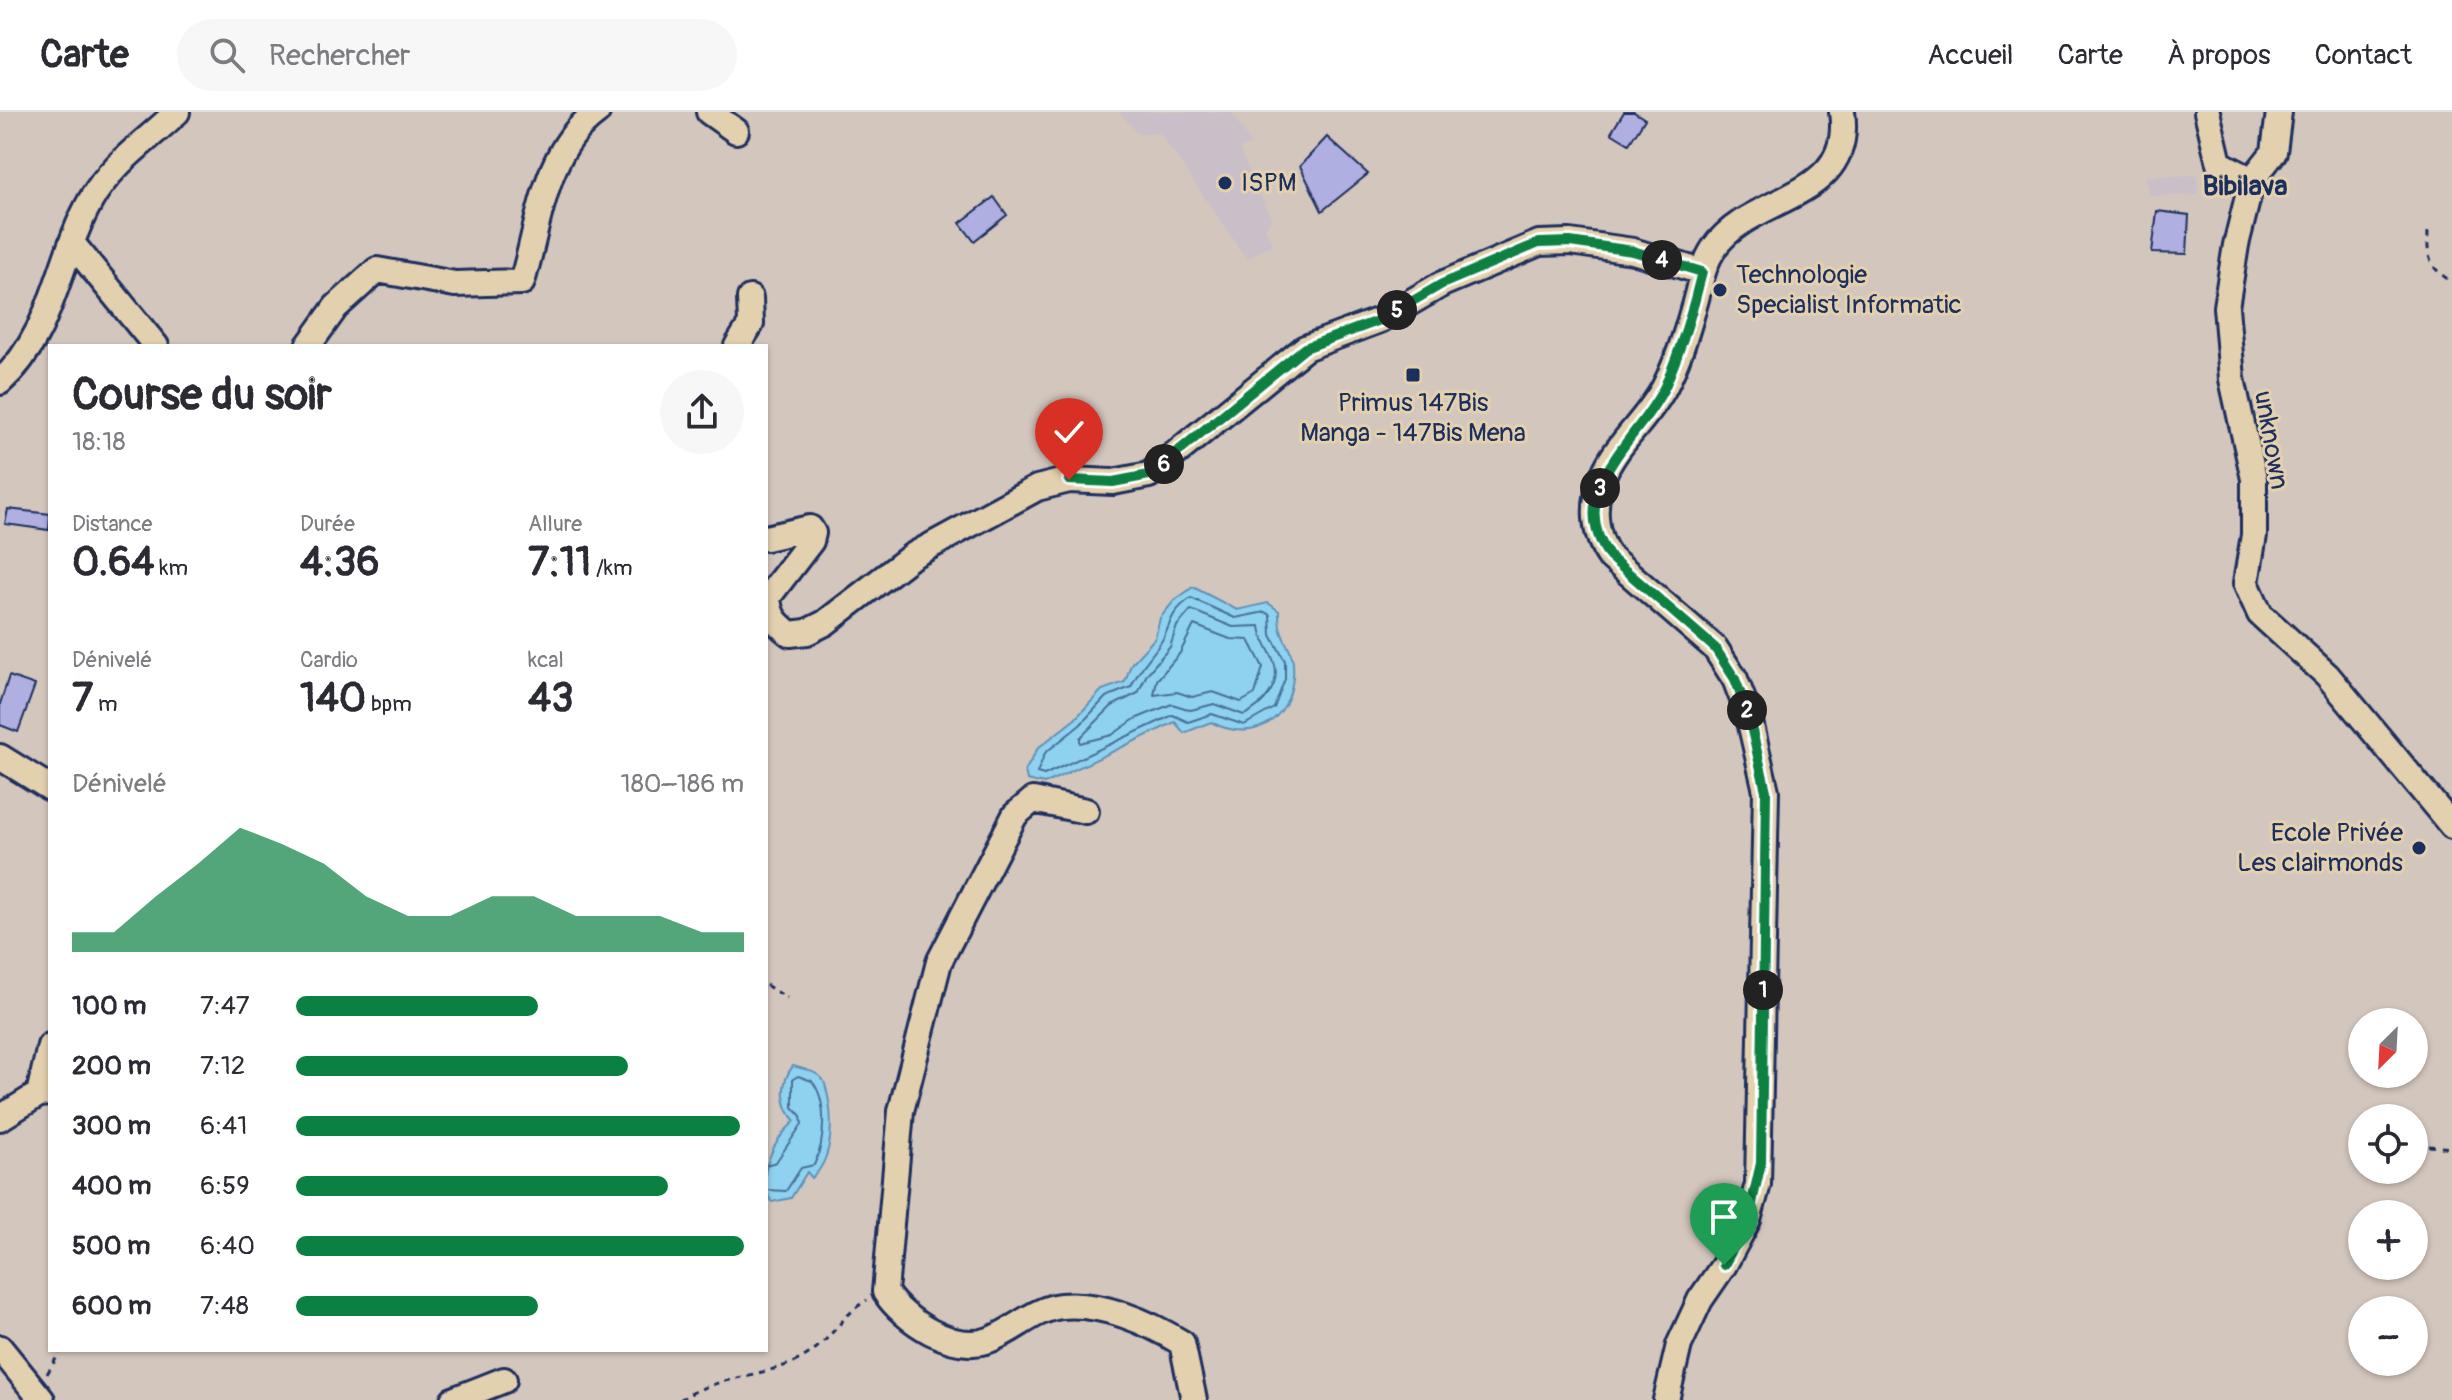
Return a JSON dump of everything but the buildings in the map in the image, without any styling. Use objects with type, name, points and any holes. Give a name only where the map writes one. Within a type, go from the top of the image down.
[{"type":"street","points":[[0,382],[29,352],[92,197],[134,146],[177,112]]},
{"type":"street","points":[[309,344],[336,307],[377,270],[455,284],[522,282],[537,233],[546,182],[577,126],[597,112]]},
{"type":"street","points":[[709,112],[736,131]]},
{"type":"street","points":[[1666,1400],[1679,1345],[1700,1300],[1724,1265],[1748,1220],[1758,1184],[1766,791],[1748,713],[1735,679],[1715,648],[1610,557],[1600,544],[1595,526],[1603,475],[1665,387],[1694,306],[1702,272],[1714,248],[1730,230],[1803,190],[1832,165],[1840,149],[1842,112]]},
{"type":"street","points":[[2207,112],[2219,163],[2233,173],[2252,180],[2274,152],[2279,112]]},
{"type":"street","name":"unknown","points":[[2252,180],[2226,307],[2232,379],[2254,479],[2254,535],[2246,583],[2260,614],[2327,675],[2452,826]]},
{"type":"street","points":[[768,537],[800,528],[810,528],[813,533],[811,541],[768,597],[769,613],[777,624],[790,634],[807,632],[825,623],[912,556],[1037,488],[1069,480],[1113,482],[1149,475],[1305,348],[1380,320],[1442,284],[1539,243],[1570,242],[1633,251],[1702,272]]},
{"type":"street","points":[[72,243],[154,344]]},
{"type":"street","points":[[738,344],[751,324],[750,298]]},
{"type":"street","points":[[0,757],[48,787]]},
{"type":"street","points":[[1086,811],[1033,800],[1015,815],[939,962],[901,1111],[893,1170],[885,1292],[897,1310],[956,1342],[988,1340],[1023,1320],[1057,1307],[1084,1304],[1129,1318],[1182,1343],[1194,1400]]},
{"type":"street","points":[[0,1118],[45,1094],[48,1065]]},
{"type":"street","points":[[0,1348],[42,1400]]},
{"type":"street","points":[[453,1400],[504,1380]]},
{"type":"path","points":[[2428,232],[2427,258],[2433,269],[2452,282]]},
{"type":"path","points":[[768,986],[787,998]]},
{"type":"path","points":[[2428,1146],[2452,1148]]},
{"type":"path","points":[[680,1400],[695,1390],[793,1362],[827,1343],[863,1302],[885,1292]]},
{"type":"shaded area","name":"ISPM","points":[[1120,112],[1231,112],[1251,144],[1239,150],[1271,217],[1265,230],[1273,243],[1247,259],[1160,133],[1138,134]]},
{"type":"shaded area","points":[[2197,175],[2198,195],[2150,196],[2146,177]]},
{"type":"water","points":[[1193,587],[1237,610],[1268,603],[1279,611],[1280,629],[1293,663],[1293,681],[1281,711],[1259,728],[1244,730],[1228,729],[1211,722],[1184,733],[1175,722],[1044,784],[1027,780],[1025,771],[1038,748],[1075,719],[1102,690],[1125,682],[1131,664],[1155,638],[1160,618],[1174,601]]},
{"type":"water","points":[[793,1066],[812,1072],[823,1080],[830,1107],[829,1146],[820,1169],[812,1178],[807,1172],[791,1198],[772,1202],[768,1194],[769,1159],[780,1138],[795,1121],[787,1108],[784,1094]]},
{"type":"place","name":"ISPM","points":[[1225,183]]},
{"type":"place","name":"Technologie Specialist Informatic","points":[[1720,290]]},
{"type":"place","name":"Primus 147Bis Manga - 147Bis Mena","points":[[1413,375]]},
{"type":"place","name":"Ecole Privée Les clairmonds","points":[[2419,848]]},
{"type":"district","name":"Bibilava","points":[[2245,186]]},
{"type":"route","points":[[1069,480],[1113,482],[1149,475],[1305,348],[1380,320],[1442,284],[1520,254],[1539,243],[1570,242],[1633,251],[1702,272],[1694,306],[1665,387],[1603,475],[1595,526],[1600,544],[1610,557],[1715,648],[1735,679],[1748,713],[1766,791],[1761,1163],[1748,1220],[1724,1265]]}]
